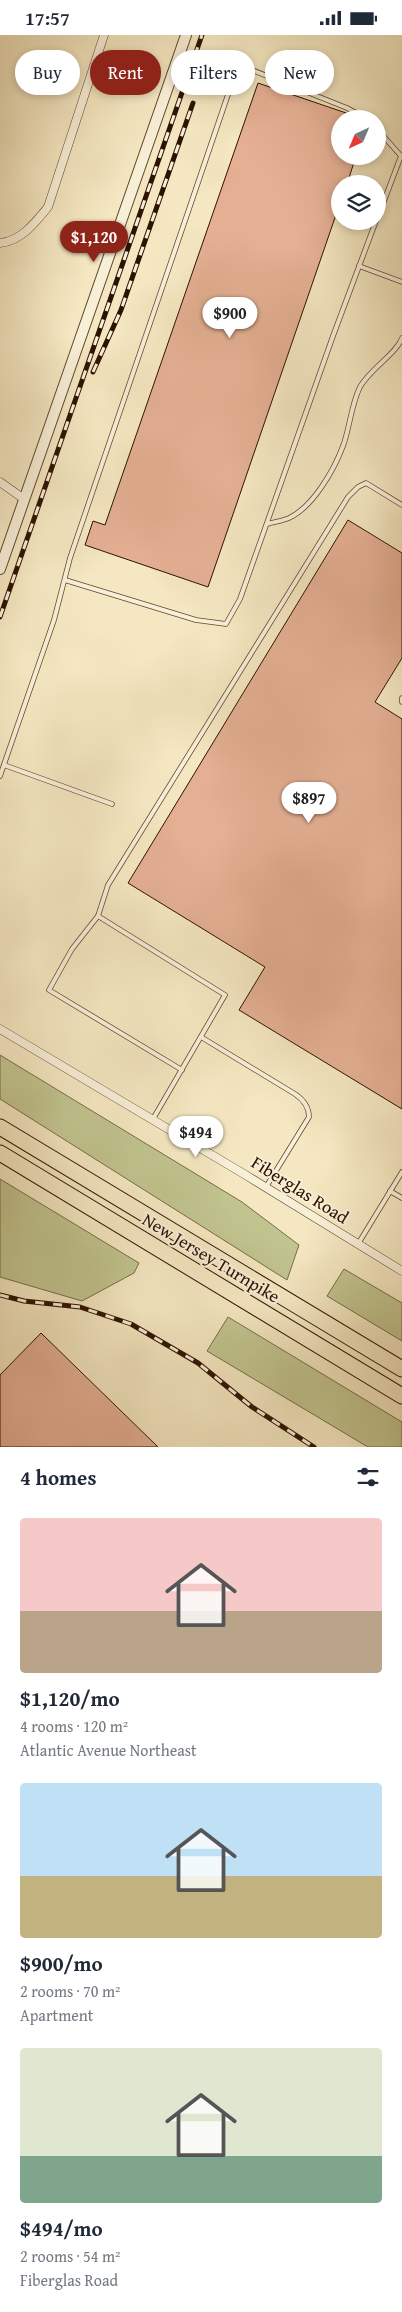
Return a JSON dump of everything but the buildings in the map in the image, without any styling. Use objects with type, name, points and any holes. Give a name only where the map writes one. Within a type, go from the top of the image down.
[{"type":"highway","name":"New Jersey Turnpike","points":[[0,1127],[402,1369]]},
{"type":"highway","name":"New Jersey Turnpike","points":[[0,1153],[402,1396]]},
{"type":"street","points":[[4,242],[12,242],[33,225],[48,207],[104,35]]},
{"type":"street","points":[[0,569],[186,35]]},
{"type":"street","points":[[0,482],[24,499]]},
{"type":"street","name":"Fiberglas Road","points":[[0,1029],[266,1187],[402,1271]]},
{"type":"lane","points":[[0,776],[54,620],[66,580],[70,558],[229,92],[239,70],[252,70],[351,110]]},
{"type":"lane","points":[[386,139],[401,155],[386,195]]},
{"type":"lane","points":[[66,580],[196,619],[226,624],[240,599],[373,230]]},
{"type":"lane","points":[[359,265],[402,282]]},
{"type":"lane","points":[[266,524],[288,518],[306,507],[322,487],[343,447],[360,388],[370,373],[400,345],[402,338]]},
{"type":"lane","points":[[182,1070],[49,990],[72,949],[98,916],[108,885],[348,497],[358,487],[366,483],[402,505]]},
{"type":"lane","points":[[4,765],[112,804]]},
{"type":"lane","points":[[98,916],[225,995],[153,1119]]},
{"type":"lane","points":[[201,1037],[295,1094],[302,1099],[309,1110],[309,1117],[266,1187]]},
{"type":"lane","points":[[358,1244],[402,1172]]},
{"type":"lane","points":[[390,1191],[402,1197]]},
{"type":"green space","points":[[0,1055],[242,1202],[299,1245],[287,1280],[0,1099]]},
{"type":"green space","points":[[0,1179],[139,1263],[134,1273],[82,1301],[0,1277]]},
{"type":"green space","points":[[344,1269],[402,1303],[402,1341],[327,1296]]},
{"type":"green space","points":[[228,1317],[402,1422],[402,1447],[368,1447],[207,1351]]},
{"type":"railway","points":[[0,617],[202,35]]},
{"type":"railway","points":[[93,372],[121,310],[193,103]]},
{"type":"railway","points":[[0,1295],[24,1301],[80,1307],[131,1324],[198,1363],[252,1407],[314,1447]]}]
